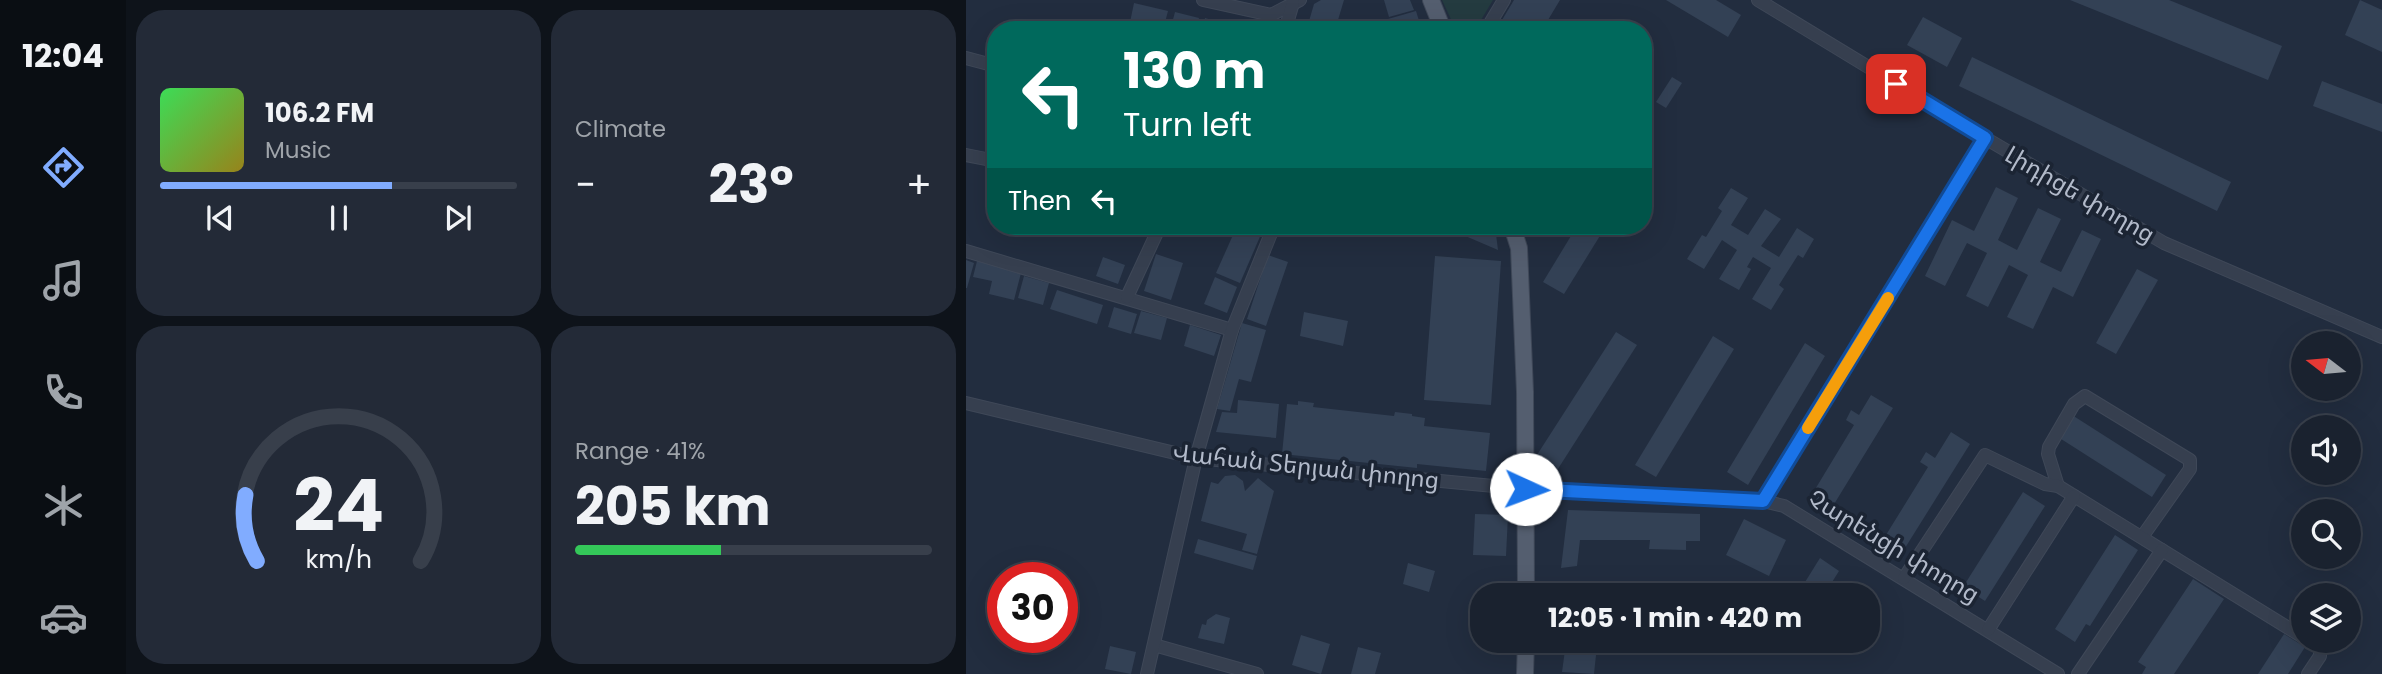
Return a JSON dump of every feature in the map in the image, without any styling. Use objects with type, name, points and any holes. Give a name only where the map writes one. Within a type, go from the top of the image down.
[{"type":"main road","points":[[1431,0],[1439,21]]},
{"type":"main road","points":[[1514,235],[1519,248],[1526,583]]},
{"type":"main road","points":[[1525,653],[1525,674]]},
{"type":"street","points":[[1203,0],[1271,15],[1296,2]]},
{"type":"street","points":[[1491,21],[1504,0]]},
{"type":"street","name":"Լիդիցե փողոց","points":[[1758,0],[2164,243],[2382,337]]},
{"type":"street","points":[[1289,21],[1296,2]]},
{"type":"street","points":[[966,58],[987,64]]},
{"type":"street","points":[[1763,501],[1985,138]]},
{"type":"street","points":[[966,155],[987,159]]},
{"type":"street","points":[[1127,297],[1156,235]]},
{"type":"street","points":[[1147,674],[1196,458],[1232,330],[1270,235]]},
{"type":"street","points":[[966,251],[1232,330]]},
{"type":"street","points":[[2058,486],[2048,454],[2049,447],[2074,404],[2085,396],[2190,460],[2190,470],[2142,537]]},
{"type":"street","name":"Վահան Տերյան փողոց","points":[[966,403],[1196,458],[1526,489]]},
{"type":"street","points":[[1904,578],[1985,455],[2045,484],[2058,486],[2291,630]]},
{"type":"street","name":"Չարենցի փողոց","points":[[1526,489],[1763,501],[1784,506],[2058,674]]},
{"type":"street","points":[[1988,630],[2074,496]]},
{"type":"street","points":[[2078,674],[2162,550]]},
{"type":"street","points":[[1154,645],[1257,674]]},
{"type":"street","points":[[2308,674],[2320,653]]},
{"type":"green space","points":[[1442,0],[1493,0],[1480,21],[1452,21]]},
{"type":"building","points":[[1321,0],[1344,0],[1338,21],[1309,21],[1314,4]]},
{"type":"building","points":[[1384,0],[1410,0],[1414,10],[1389,17]]},
{"type":"building","points":[[1514,0],[1560,0],[1547,21],[1501,21]]},
{"type":"building","points":[[1666,0],[1716,0],[1741,15],[1728,37]]},
{"type":"building","points":[[2070,0],[2169,0],[2282,46],[2268,80]]},
{"type":"building","points":[[2360,0],[2382,10],[2382,52],[2345,35]]},
{"type":"building","points":[[1134,3],[1168,11],[1165,21],[1130,21]]},
{"type":"building","points":[[1416,11],[1419,21],[1389,21]]},
{"type":"building","points":[[1175,12],[1199,18],[1198,21],[1173,21]]},
{"type":"building","points":[[1923,17],[1962,38],[1947,67],[1907,45]]},
{"type":"building","points":[[1972,57],[2231,182],[2217,211],[1959,86]]},
{"type":"building","points":[[1672,77],[1682,83],[1666,108],[1656,102]]},
{"type":"building","points":[[2322,81],[2382,104],[2382,132],[2313,106]]},
{"type":"building","points":[[1996,187],[2018,198],[1998,240],[2017,250],[2038,208],[2061,219],[2040,262],[2061,272],[2082,230],[2101,239],[2073,297],[2053,287],[2033,329],[2007,317],[2028,275],[2009,265],[1988,307],[1966,296],[1987,253],[1967,243],[1945,286],[1925,276],[1952,220],[1974,231]]},
{"type":"building","points":[[1731,188],[1748,198],[1731,225],[1748,235],[1765,209],[1781,219],[1761,246],[1779,257],[1797,228],[1814,239],[1803,258],[1798,255],[1779,285],[1784,289],[1771,310],[1752,299],[1771,268],[1753,257],[1747,267],[1751,269],[1739,290],[1719,279],[1737,250],[1722,240],[1704,269],[1687,259],[1702,235],[1706,237],[1722,211],[1718,208]]},
{"type":"building","points":[[1233,235],[1261,235],[1240,283],[1216,273]]},
{"type":"building","points":[[1463,235],[1496,235],[1498,250]]},
{"type":"building","points":[[1572,235],[1600,235],[1564,294],[1543,282]]},
{"type":"building","points":[[1156,254],[1183,263],[1171,300],[1144,291]]},
{"type":"building","points":[[1268,255],[1288,262],[1266,326],[1247,319]]},
{"type":"building","points":[[1435,256],[1501,261],[1491,405],[1424,400]]},
{"type":"building","points":[[1103,257],[1125,265],[1118,284],[1096,276]]},
{"type":"building","points":[[966,260],[974,263],[967,288],[966,288]]},
{"type":"building","points":[[977,261],[1021,273],[1014,300],[989,294],[992,281],[973,277]]},
{"type":"building","points":[[2137,269],[2158,280],[2116,354],[2096,343]]},
{"type":"building","points":[[1024,276],[1049,283],[1043,305],[1018,298]]},
{"type":"building","points":[[1215,277],[1237,287],[1227,313],[1204,304]]},
{"type":"building","points":[[1057,290],[1103,305],[1097,324],[1050,309]]},
{"type":"building","points":[[1114,307],[1137,314],[1131,334],[1108,327]]},
{"type":"building","points":[[1141,311],[1167,318],[1161,340],[1134,333]]},
{"type":"building","points":[[1304,312],[1348,321],[1343,346],[1300,336]]},
{"type":"building","points":[[1242,323],[1266,330],[1251,382],[1239,379],[1230,411],[1217,409]]},
{"type":"building","points":[[1190,325],[1221,335],[1214,356],[1184,346]]},
{"type":"building","points":[[1616,332],[1637,345],[1556,472],[1535,458]]},
{"type":"building","points":[[1713,336],[1734,349],[1656,477],[1635,465]]},
{"type":"building","points":[[1805,343],[1825,356],[1748,485],[1727,472]]},
{"type":"building","points":[[1871,395],[1893,408],[1828,514],[1808,501],[1854,425],[1846,420],[1851,410],[1859,415]]},
{"type":"building","points":[[1238,400],[1279,404],[1276,438],[1216,432],[1222,412],[1237,413]]},
{"type":"building","points":[[1298,401],[1314,403],[1313,407],[1394,416],[1395,412],[1412,414],[1425,418],[1424,426],[1490,433],[1486,471],[1417,464],[1417,468],[1282,454],[1287,404],[1298,405]]},
{"type":"building","points":[[2072,415],[2166,475],[2152,497],[2058,437]]},
{"type":"building","points":[[1951,432],[1970,444],[1905,548],[1886,535],[1928,467],[1920,462],[1926,452],[1935,458]]},
{"type":"building","points":[[1235,475],[1243,481],[1245,491],[1258,478],[1274,491],[1257,554],[1242,550],[1247,534],[1201,521],[1211,482],[1218,484],[1225,476]]},
{"type":"building","points":[[2023,492],[2045,506],[1985,601],[1963,587]]},
{"type":"building","points":[[1568,510],[1700,514],[1700,541],[1686,541],[1686,550],[1649,549],[1650,540],[1580,540],[1577,566],[1561,568]]},
{"type":"building","points":[[1475,514],[1508,515],[1506,556],[1473,555]]},
{"type":"building","points":[[1744,519],[1786,540],[1769,576],[1726,555]]},
{"type":"building","points":[[2115,535],[2138,550],[2090,626],[2086,624],[2075,642],[2055,629]]},
{"type":"building","points":[[1198,539],[1257,556],[1253,570],[1194,553]]},
{"type":"building","points":[[1820,558],[1839,571],[1832,583],[1804,583]]},
{"type":"building","points":[[1408,563],[1435,571],[1429,592],[1403,584]]},
{"type":"building","points":[[2193,579],[2224,599],[2174,674],[2142,674],[2146,667],[2138,662]]},
{"type":"building","points":[[1216,614],[1230,618],[1224,644],[1198,638],[1202,624],[1206,625],[1207,620]]},
{"type":"building","points":[[2284,634],[2291,638],[2291,653],[2301,653],[2288,674],[2258,674]]},
{"type":"building","points":[[1301,635],[1330,644],[1321,674],[1292,665]]},
{"type":"building","points":[[1110,646],[1136,652],[1131,674],[1105,669]]},
{"type":"building","points":[[1358,647],[1381,653],[1375,674],[1351,674]]},
{"type":"building","points":[[1565,653],[1596,655],[1594,674],[1562,672]]},
{"type":"slow traffic","points":[[1808,428],[1888,298]]},
{"type":"route","points":[[1526,489],[1763,501],[1985,138],[1896,84]]}]
